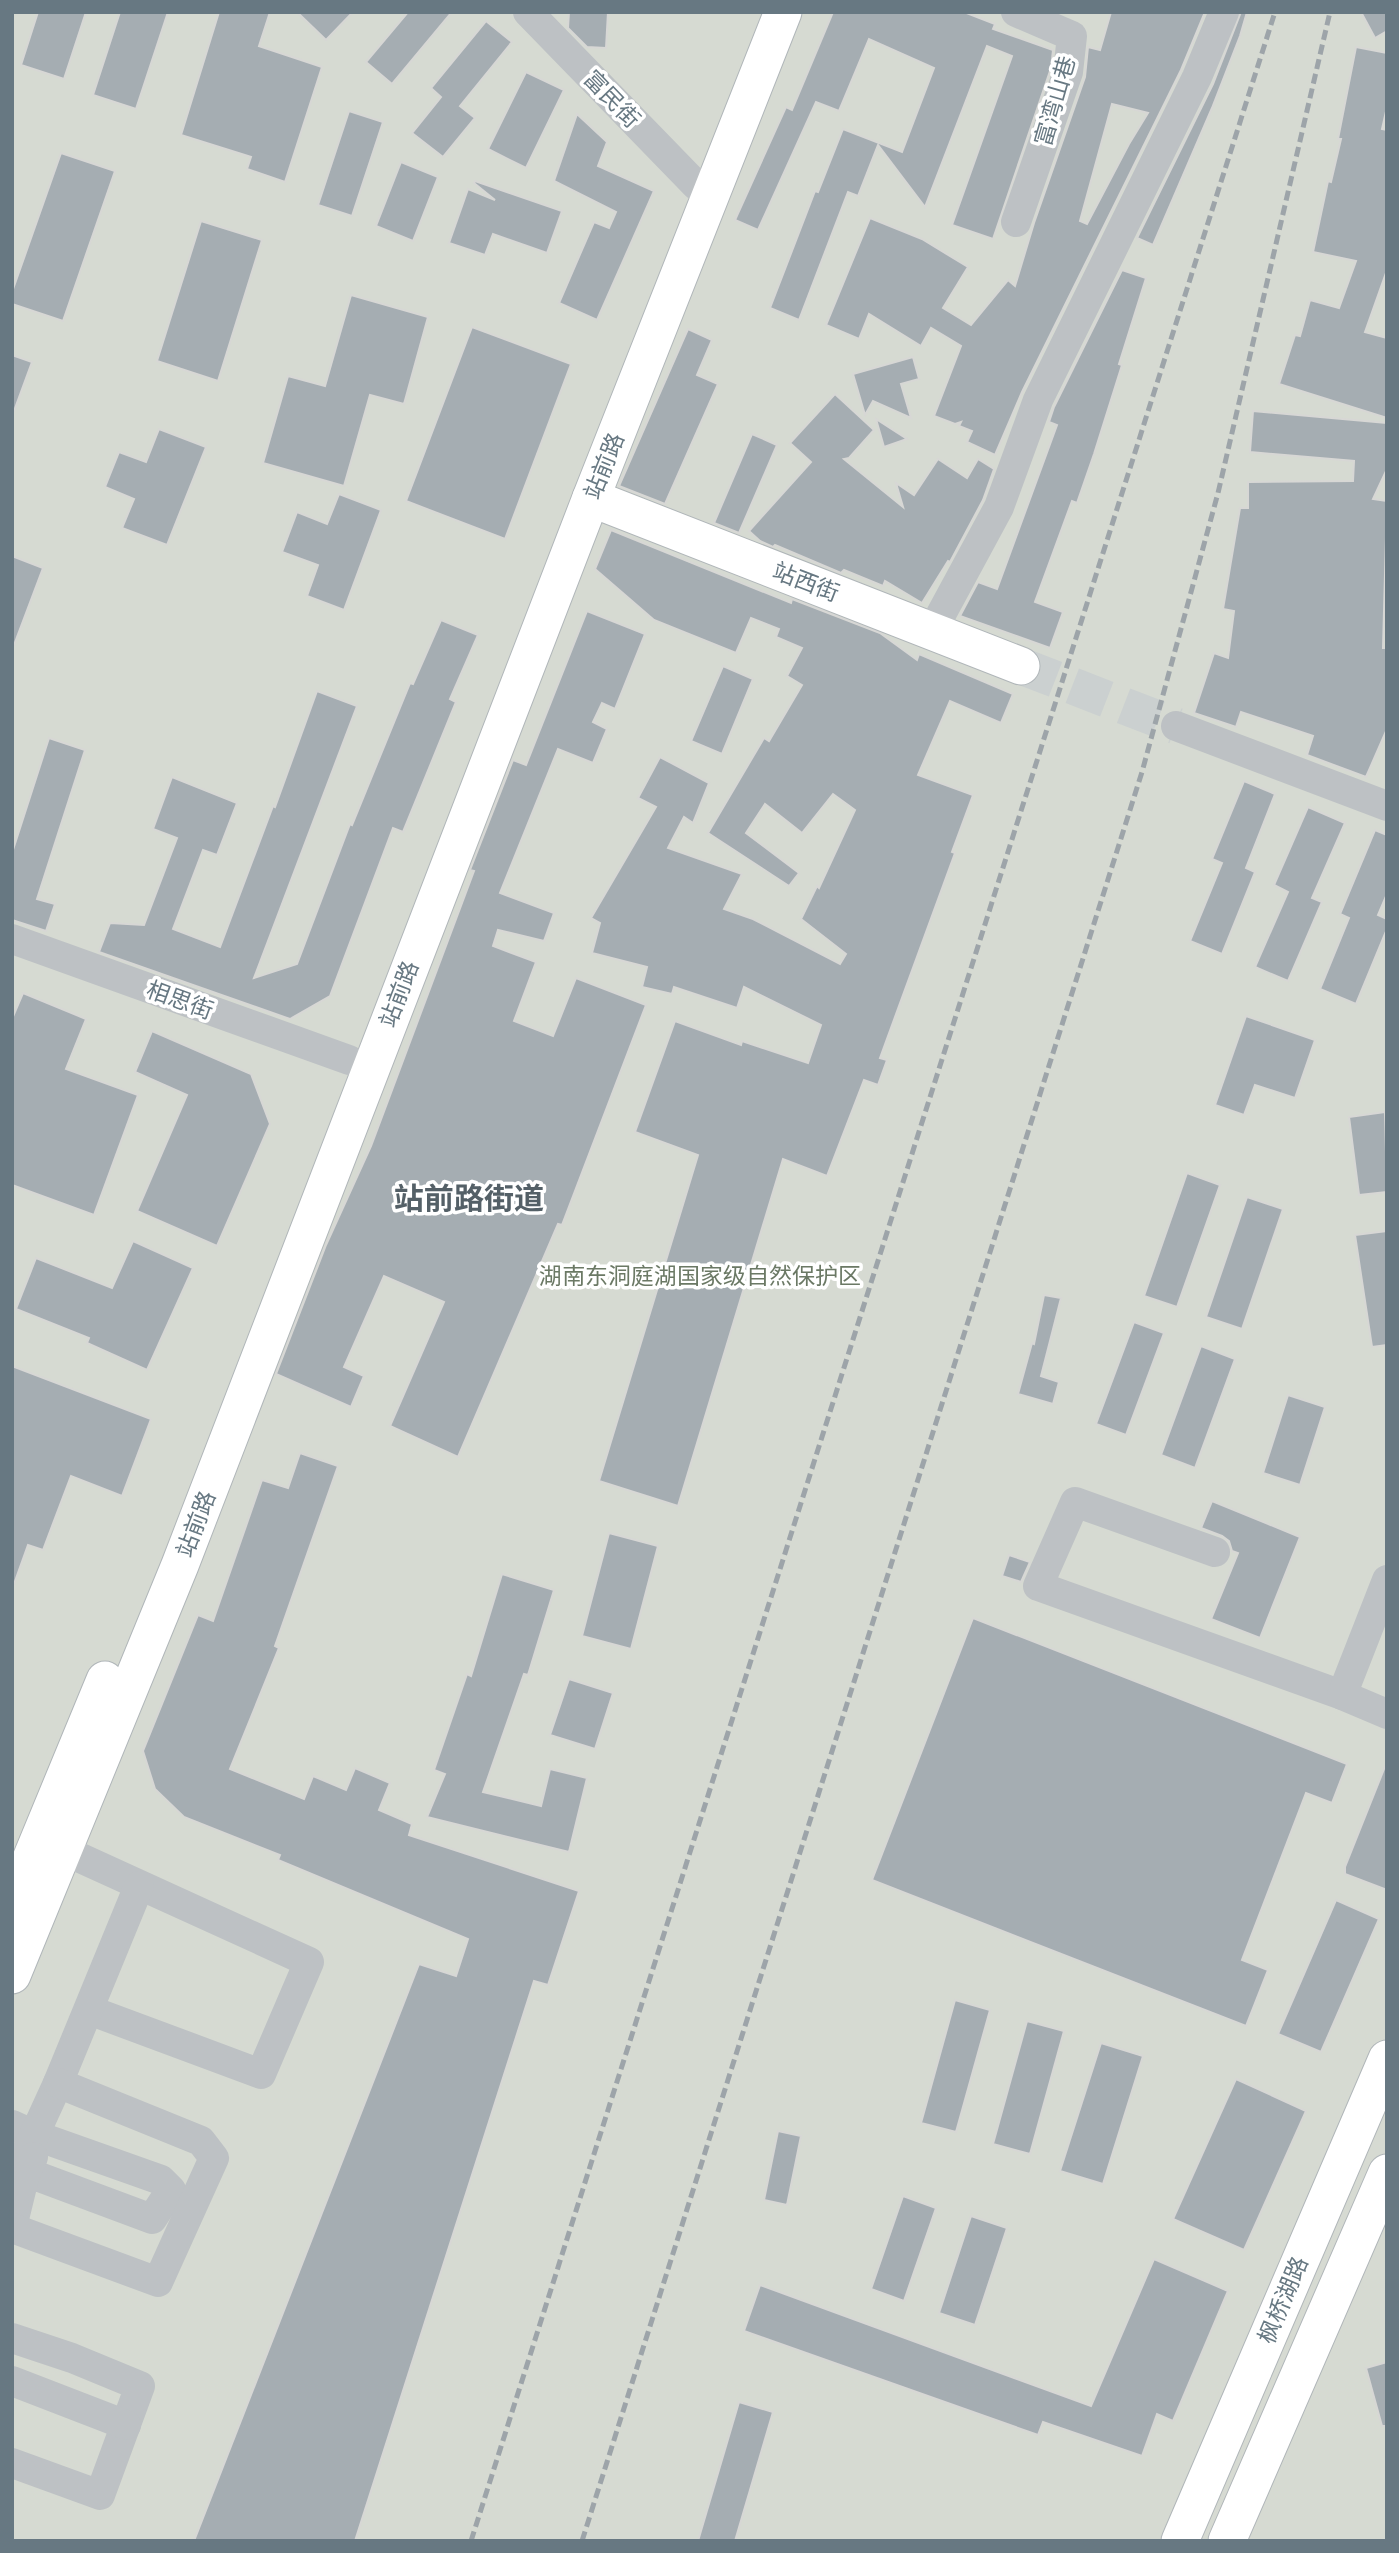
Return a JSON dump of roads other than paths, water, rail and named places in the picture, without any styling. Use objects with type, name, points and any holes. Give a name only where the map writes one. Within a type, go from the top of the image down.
[{"type":"main road","name":"站前路","points":[[12,1905],[155,1560],[531,589],[765,12]]},
{"type":"main road","name":"站前路","points":[[12,1975],[180,1564],[591,498],[783,12]]},
{"type":"main road","name":"站西街","points":[[591,498],[1021,666]]},
{"type":"main road","name":"枫桥湖路","points":[[1180,2541],[1387,2059]]},
{"type":"main road","name":"枫桥湖路","points":[[1227,2541],[1387,2173]]},
{"type":"street","name":"富民街","points":[[528,12],[696,185]]},
{"type":"street","name":"富湾山巷","points":[[1016,12],[1072,36],[1068,72],[1016,222]]},
{"type":"street","points":[[932,631],[999,507],[1038,400],[1197,78],[1224,12]]},
{"type":"street","points":[[1176,726],[1387,806]]},
{"type":"street","name":"相思街","points":[[12,939],[349,1060]]},
{"type":"street","points":[[1215,1552],[1075,1502],[1038,1586],[1342,1695],[1387,1714]]},
{"type":"street","points":[[1342,1695],[1377,1636],[1387,1580]]},
{"type":"street","points":[[63,1850],[309,1962],[261,2074],[89,2010]]},
{"type":"street","points":[[62,2085],[201,2141],[214,2158],[158,2282],[12,2227],[16,2176],[30,2133],[62,2085],[139,1886]]},
{"type":"street","points":[[16,2176],[42,2178],[152,2219],[171,2190],[161,2180],[30,2133]]},
{"type":"street","points":[[12,2338],[72,2358],[140,2386],[100,2495],[12,2463]]},
{"type":"street","points":[[12,2381],[124,2429]]},
{"type":"street","points":[[12,2393],[124,2429]]},
{"type":"tunnel","points":[[1021,666],[1176,726]]},
{"type":"railway","points":[[471,2541],[1275,12]]},
{"type":"railway","points":[[582,2541],[1142,772],[1218,493],[1330,12]]},
{"type":"district","name":"站前路街道","points":[[469,1199]]},
{"type":"park label","name":"湖南东洞庭湖国家级自然保护区","points":[[700,1276]]}]
